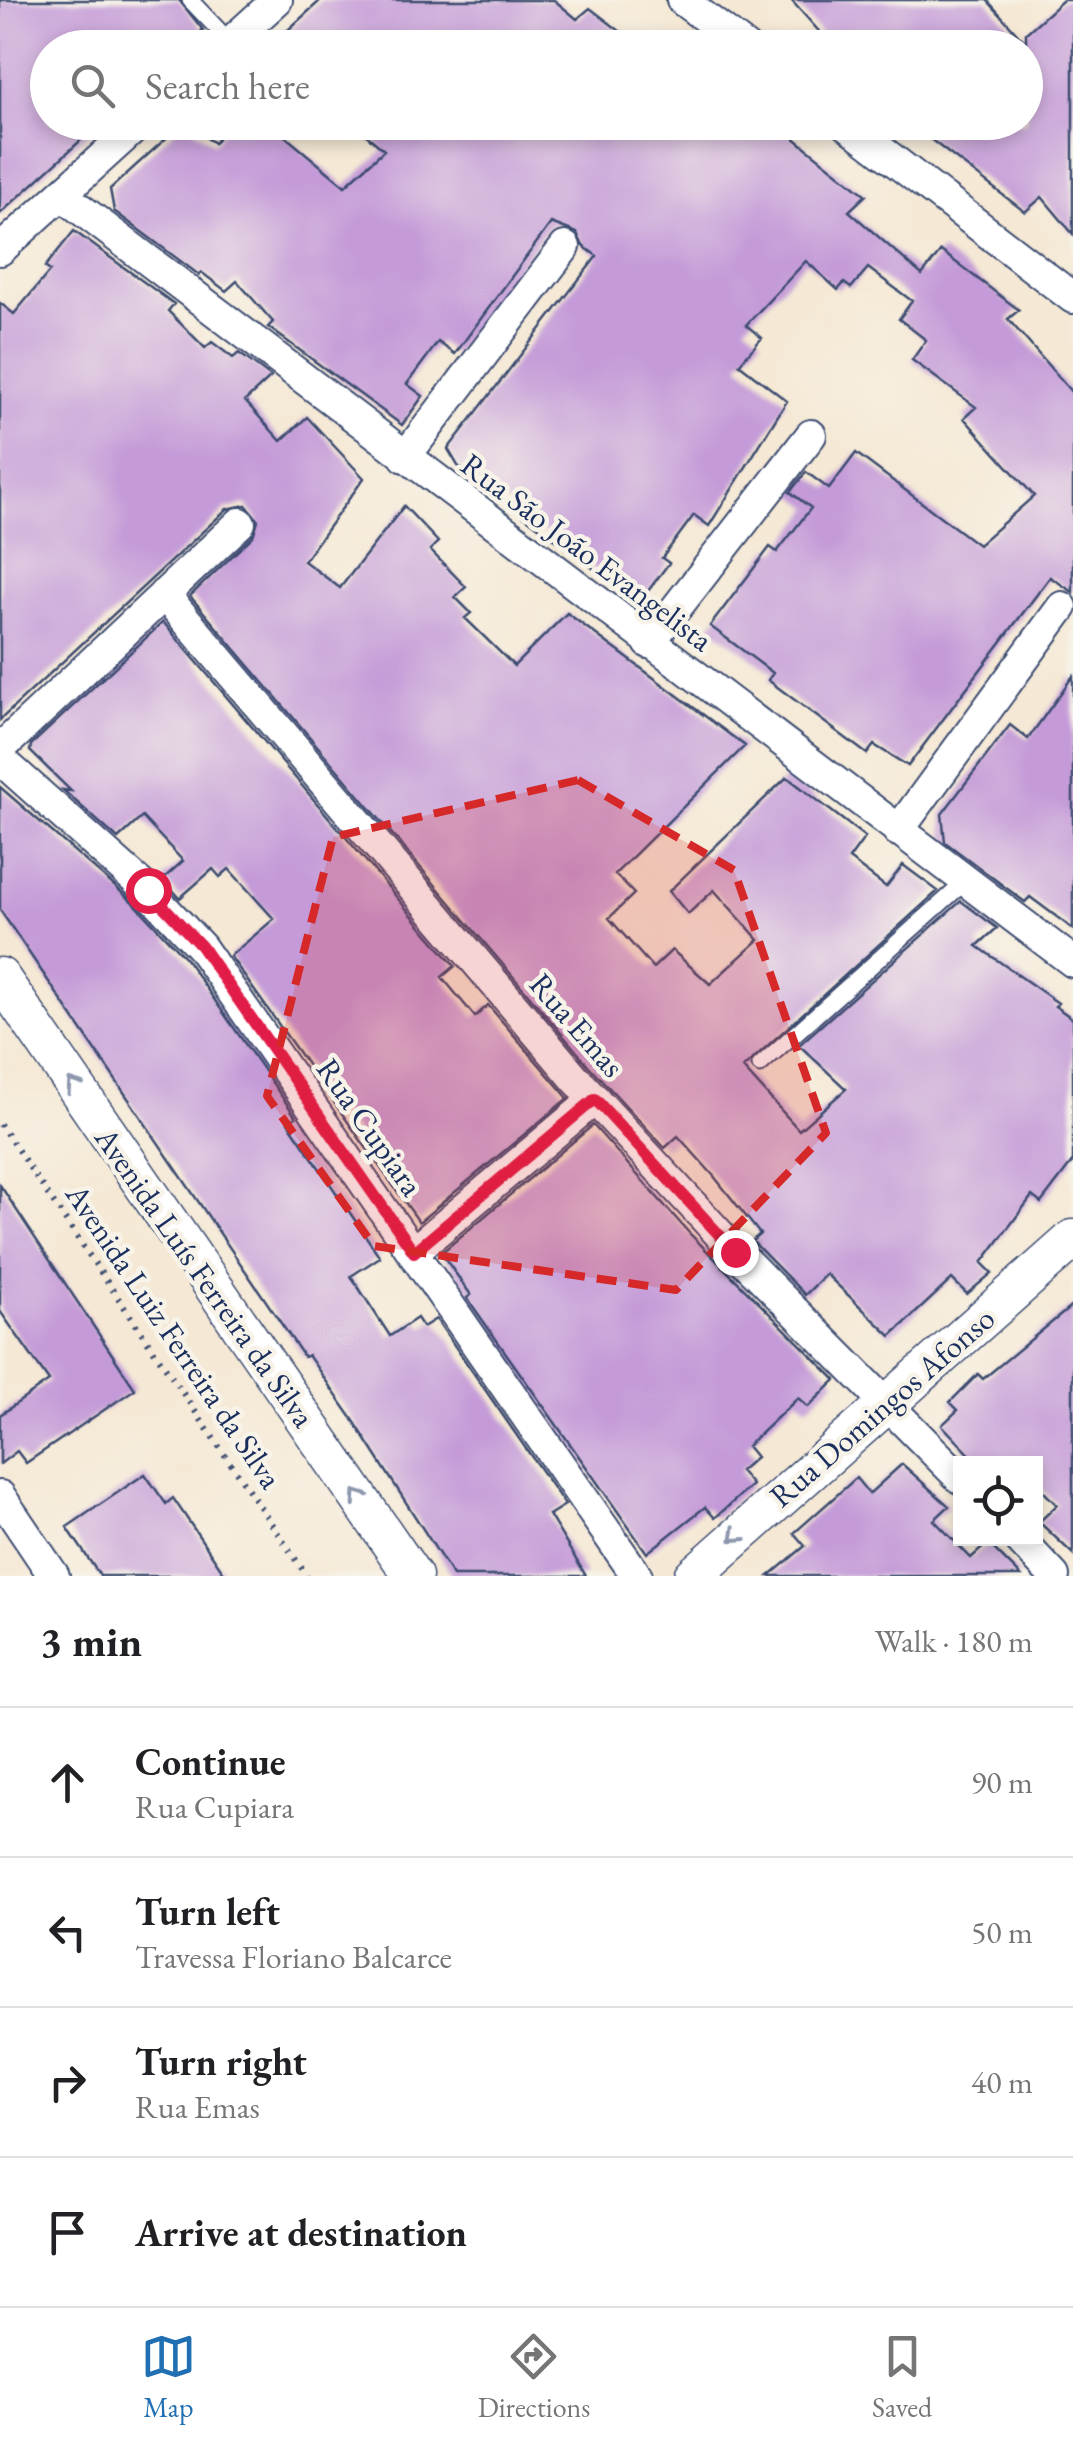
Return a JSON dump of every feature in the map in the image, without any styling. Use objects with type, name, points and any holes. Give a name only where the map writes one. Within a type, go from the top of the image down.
[{"type":"street","points":[[244,30],[277,0]]},
{"type":"street","points":[[682,0],[722,30]]},
{"type":"street","points":[[0,250],[122,140]]},
{"type":"street","points":[[867,140],[1073,298]]},
{"type":"street","name":"Rua São João Evangelista","points":[[62,195],[1073,962]]},
{"type":"street","points":[[405,457],[564,247]]},
{"type":"street","points":[[649,643],[811,435]]},
{"type":"street","points":[[0,749],[240,523]]},
{"type":"street","name":"Rua Emas","points":[[164,594],[595,1099],[735,1252],[953,1471]]},
{"type":"street","points":[[898,832],[1062,606]]},
{"type":"street","name":"Rua Cupiara","points":[[0,758],[148,890],[201,946],[637,1576]]},
{"type":"street","name":"Avenida Luís Ferreira da Silva","points":[[0,977],[413,1576]]},
{"type":"street","points":[[414,1252],[595,1099]]},
{"type":"street","name":"Rua Domingos Afonso","points":[[693,1576],[1073,1239]]},
{"type":"street","points":[[0,1496],[42,1571]]},
{"type":"street","points":[[1026,1546],[1054,1576]]},
{"type":"lane","points":[[190,0],[215,30]]},
{"type":"lane","points":[[760,1065],[966,881]]},
{"type":"path","name":"Avenida Luiz Ferreira da Silva","points":[[0,1124],[307,1576]]},
{"type":"highlighted area","points":[[578,780],[734,870],[826,1133],[676,1290],[374,1246],[267,1096],[333,837]]},
{"type":"building","points":[[0,0],[179,0],[203,30],[30,30],[30,140],[81,140],[0,214]]},
{"type":"building","points":[[321,0],[554,0],[577,19],[590,8],[619,30],[288,30]]},
{"type":"building","points":[[791,0],[987,0],[1014,30],[818,30]]},
{"type":"building","points":[[1063,0],[1073,0],[1073,234],[1042,197],[1025,212],[931,140],[1043,140],[1043,30],[1029,30]]},
{"type":"building","points":[[164,140],[290,140],[345,186],[384,150],[372,140],[797,140],[866,195],[849,211],[922,275],[941,251],[1019,310],[1008,319],[1073,394],[1073,592],[1050,577],[908,766],[874,745],[867,754],[768,680],[773,673],[710,626],[770,547],[777,552],[811,508],[790,492],[806,472],[829,489],[856,453],[978,545],[1034,496],[964,418],[976,407],[912,360],[926,340],[899,319],[912,301],[868,268],[851,288],[844,283],[838,290],[806,261],[746,325],[762,338],[739,364],[787,401],[709,526],[694,515],[662,558],[669,563],[639,603],[458,466],[448,449],[597,256],[583,246],[577,233],[551,223],[455,354],[438,342],[407,384],[423,396],[402,425],[268,327],[273,322],[237,281],[226,291],[114,211],[110,189]]},
{"type":"building","points":[[74,231],[174,304],[168,311],[205,348],[212,342],[233,358],[239,353],[271,377],[245,401],[281,441],[307,417],[364,478],[304,561],[340,588],[404,506],[438,542],[430,550],[466,587],[455,597],[471,613],[465,618],[514,666],[567,613],[745,746],[615,874],[634,894],[609,918],[653,968],[672,950],[710,984],[759,940],[714,890],[688,914],[669,891],[787,777],[865,837],[849,859],[886,887],[903,865],[938,891],[743,1068],[799,1130],[846,1089],[799,1045],[961,901],[997,928],[977,946],[1058,1003],[1055,1006],[1073,1019],[1073,1161],[1041,1203],[1032,1196],[982,1263],[992,1273],[967,1294],[952,1279],[891,1336],[826,1274],[805,1295],[752,1241],[760,1234],[713,1175],[678,1136],[665,1148],[589,1066],[190,596],[253,536],[258,520],[246,505],[227,509],[0,720],[0,303],[14,314],[50,271],[45,267]]},
{"type":"building","points":[[163,622],[455,966],[442,977],[475,1017],[488,1005],[568,1098],[419,1222],[230,956],[274,919],[229,869],[220,877],[213,869],[180,898],[163,879],[183,861],[142,817],[118,839],[63,790],[71,791],[30,751],[31,745]]},
{"type":"building","points":[[1073,676],[1073,929],[1030,897],[1025,902],[945,842],[942,814],[1010,725],[1028,739]]},
{"type":"building","points":[[0,787],[135,904],[186,959],[296,1117],[288,1122],[380,1257],[351,1276],[390,1336],[417,1318],[423,1327],[436,1319],[565,1505],[549,1515],[586,1576],[453,1576],[354,1421],[308,1355],[304,1357],[0,910]]},
{"type":"building","points":[[593,1125],[690,1234],[836,1380],[808,1407],[798,1398],[747,1446],[756,1457],[740,1471],[752,1485],[715,1518],[705,1507],[647,1553],[467,1298],[471,1295],[441,1253]]},
{"type":"building","points":[[0,1185],[135,1389],[26,1463],[17,1451],[0,1464],[0,1415],[49,1381],[0,1311]]},
{"type":"building","points":[[1073,1305],[1073,1554],[1043,1526],[1043,1518],[1057,1505],[1043,1491],[1043,1456],[971,1456],[942,1425],[958,1410],[950,1402],[978,1374],[983,1379]]},
{"type":"building","points":[[902,1464],[949,1506],[934,1520],[953,1540],[953,1546],[959,1546],[971,1558],[985,1546],[991,1546],[1021,1576],[769,1576],[805,1546],[794,1533],[856,1478],[869,1494]]},
{"type":"building","points":[[145,1474],[166,1504],[173,1498],[226,1576],[100,1576],[67,1527]]},
{"type":"route","points":[[148,890],[201,946],[414,1252],[595,1099],[735,1252]]}]
